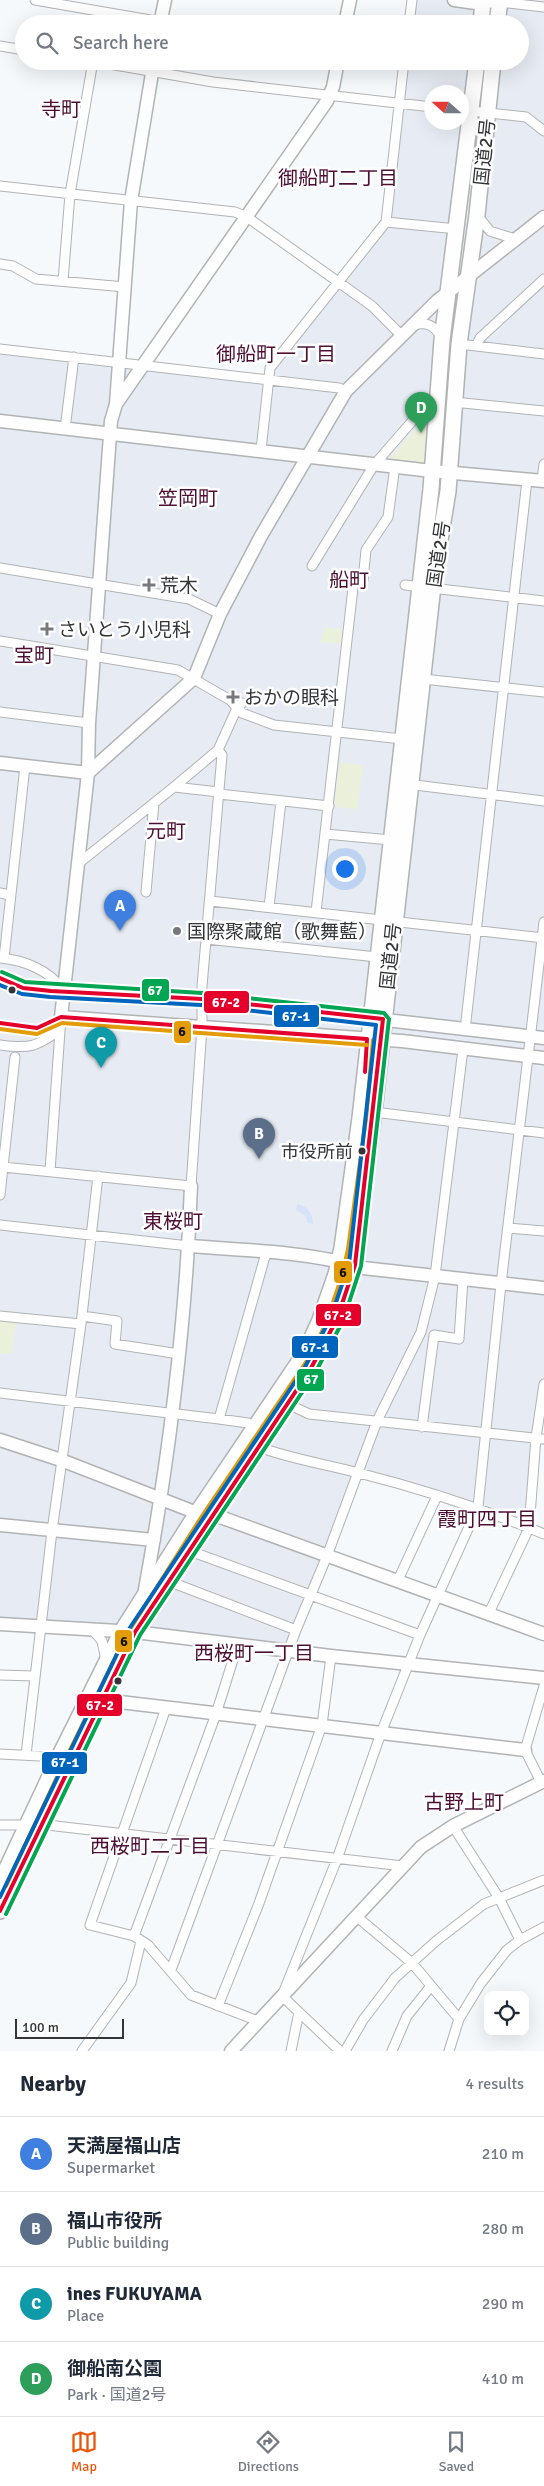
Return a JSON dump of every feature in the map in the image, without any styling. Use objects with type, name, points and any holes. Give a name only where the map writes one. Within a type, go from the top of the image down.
[{"type":"highway","points":[[498,15],[499,1]]},
{"type":"highway","points":[[482,15],[483,2]]},
{"type":"highway","name":"国道2号","points":[[469,101],[475,70]]},
{"type":"highway","name":"国道2号","points":[[0,1881],[35,1825],[102,1700],[144,1597],[309,1344],[323,1313],[339,1262],[377,1018],[404,784],[423,679],[419,587],[448,473],[459,344],[477,215],[492,70]]},
{"type":"highway","name":"国道2号","points":[[377,1018],[377,957],[388,920],[390,840],[404,784],[402,739],[432,471],[442,340],[457,229],[465,130]]},
{"type":"highway","name":"国道2号","points":[[0,1911],[35,1825],[59,1757],[106,1664],[190,1551],[310,1370],[337,1319],[355,1266],[374,1112],[374,1039]]},
{"type":"street","points":[[35,0],[117,15]]},
{"type":"street","points":[[161,15],[164,0]]},
{"type":"street","points":[[347,15],[350,0]]},
{"type":"street","points":[[410,15],[412,0]]},
{"type":"street","points":[[454,0],[499,1],[544,7]]},
{"type":"street","points":[[0,46],[15,48]]},
{"type":"street","points":[[63,281],[70,194],[91,70]]},
{"type":"street","points":[[50,1171],[63,990],[88,773],[89,723],[110,432],[116,404],[131,201],[153,70]]},
{"type":"street","points":[[173,70],[330,94],[424,106]]},
{"type":"street","points":[[116,404],[248,217],[330,94],[336,70]]},
{"type":"street","points":[[262,450],[270,368],[386,222],[403,70]]},
{"type":"street","points":[[469,111],[526,117],[542,125]]},
{"type":"street","points":[[0,186],[235,212],[248,217],[340,281],[372,306],[402,336]]},
{"type":"street","points":[[477,215],[483,225],[490,230],[515,239]]},
{"type":"street","points":[[0,763],[88,773],[194,678],[220,614],[261,536],[346,391],[437,301],[544,217]]},
{"type":"street","points":[[386,222],[457,229]]},
{"type":"street","points":[[0,264],[13,266],[36,279],[125,287]]},
{"type":"street","points":[[476,346],[480,338],[544,279]]},
{"type":"street","points":[[414,324],[424,323],[432,326],[442,340]]},
{"type":"street","points":[[459,344],[544,351]]},
{"type":"street","points":[[0,349],[269,379],[339,388],[346,391]]},
{"type":"street","points":[[65,429],[74,357]]},
{"type":"street","points":[[312,566],[374,465],[428,403],[438,397]]},
{"type":"street","points":[[453,402],[544,411]]},
{"type":"street","points":[[0,421],[110,432],[374,465],[527,480],[543,481],[544,464]]},
{"type":"street","points":[[316,912],[337,733],[359,580],[366,550],[388,518],[395,466]]},
{"type":"street","points":[[465,1030],[502,688],[527,480]]},
{"type":"street","points":[[0,568],[189,599],[220,614]]},
{"type":"street","points":[[419,587],[544,601]]},
{"type":"street","points":[[0,641],[178,670],[240,706],[242,713],[274,725],[402,739]]},
{"type":"street","points":[[423,679],[544,692]]},
{"type":"street","points":[[78,863],[218,750],[240,706]]},
{"type":"street","points":[[0,712],[89,723]]},
{"type":"street","points":[[144,1597],[162,1498],[190,1246],[191,1186],[202,1026],[202,999],[222,755],[218,750]]},
{"type":"street","points":[[25,766],[2,958],[27,963],[57,981],[63,990]]},
{"type":"street","points":[[404,784],[544,801]]},
{"type":"street","points":[[174,787],[329,806]]},
{"type":"street","points":[[269,907],[281,801]]},
{"type":"street","points":[[146,892],[154,803]]},
{"type":"street","points":[[325,834],[390,840]]},
{"type":"street","points":[[0,893],[10,895]]},
{"type":"street","points":[[210,901],[476,929],[543,938]]},
{"type":"street","points":[[282,1996],[337,1859],[381,1733],[420,1635],[478,1507],[501,1284],[529,1056],[538,1037],[544,922]]},
{"type":"street","points":[[206,939],[377,957]]},
{"type":"street","points":[[63,990],[202,999],[538,1037]]},
{"type":"street","points":[[0,1045],[24,1048],[32,1046],[61,1024],[202,1026],[374,1039],[544,1058]]},
{"type":"street","points":[[170,1970],[296,1630],[327,1556],[377,1421],[421,1332],[435,1276],[463,1049]]},
{"type":"street","points":[[0,1195],[3,1143],[15,1057]]},
{"type":"street","points":[[374,1112],[544,1133]]},
{"type":"street","points":[[3,1166],[191,1186]]},
{"type":"street","points":[[26,1756],[40,1626],[61,1460],[71,1400],[98,1176]]},
{"type":"street","points":[[0,1225],[266,1253],[339,1262],[355,1266],[544,1288]]},
{"type":"street","points":[[508,1228],[544,1231]]},
{"type":"street","points":[[219,1419],[266,1253]]},
{"type":"street","points":[[422,1427],[434,1336],[459,1339],[463,1279]]},
{"type":"street","points":[[0,1316],[117,1321],[115,1344],[179,1354]]},
{"type":"street","points":[[489,1613],[529,1528],[540,1438],[544,1384]]},
{"type":"street","points":[[0,1393],[219,1419],[248,1423],[255,1428]]},
{"type":"street","points":[[288,1404],[309,1414],[540,1438]]},
{"type":"street","points":[[0,1440],[61,1460],[197,1513],[212,1516],[398,1580],[544,1634]]},
{"type":"street","points":[[259,1447],[286,1456],[359,1473],[478,1507],[544,1534]]},
{"type":"street","points":[[398,1580],[437,1496]]},
{"type":"street","points":[[0,1525],[154,1540]]},
{"type":"street","points":[[190,1551],[420,1635]]},
{"type":"street","points":[[168,1581],[296,1630]]},
{"type":"street","points":[[0,1624],[129,1632],[331,1656],[544,1678]]},
{"type":"street","points":[[92,1630],[102,1641],[106,1664]]},
{"type":"street","points":[[82,2051],[130,1983],[138,1938],[170,1838],[216,1714],[238,1644]]},
{"type":"street","points":[[218,2006],[258,1906],[322,1725],[331,1656]]},
{"type":"street","points":[[0,1675],[34,1676]]},
{"type":"street","points":[[230,2051],[422,1847],[454,1826],[543,1781],[525,1750],[544,1686]]},
{"type":"street","points":[[102,1700],[525,1750]]},
{"type":"street","points":[[166,1708],[90,1925],[138,1938],[170,1970],[191,1996],[258,2022]]},
{"type":"street","points":[[0,1754],[59,1757]]},
{"type":"street","points":[[0,1825],[35,1825],[170,1838],[403,1866]]},
{"type":"street","points":[[454,1826],[499,1898],[520,1940]]},
{"type":"street","points":[[345,2051],[363,2020],[384,1992],[395,1978],[412,1963],[484,1904],[544,1880]]},
{"type":"street","points":[[356,1916],[412,1963],[459,2018]]},
{"type":"street","points":[[449,2051],[459,2018],[481,1983],[507,1950],[520,1940],[544,1927]]},
{"type":"street","points":[[392,2051],[407,2016],[432,1986]]},
{"type":"street","points":[[282,1996],[340,2051]]},
{"type":"street","points":[[291,2051],[299,2012]]},
{"type":"shaded area","points":[[410,0],[544,0],[544,1387],[530,1530],[467,1503],[357,1474],[286,1650],[0,1625],[0,345],[265,378],[386,226],[406,70],[529,70],[529,15],[411,15]]},
{"type":"green space","points":[[434,408],[427,466],[389,459]]},
{"type":"green space","points":[[325,627],[345,630],[344,644],[320,642]]},
{"type":"green space","points":[[340,762],[363,765],[357,810],[334,806]]},
{"type":"green space","points":[[0,1320],[16,1322],[12,1354],[0,1353]]},
{"type":"water","points":[[297,1204],[304,1206],[309,1211],[313,1224],[307,1223],[306,1216],[296,1210]]},
{"type":"transit line","name":"67","points":[[2,972],[25,982],[202,993],[384,1013],[389,1019],[361,1266],[343,1321],[315,1373],[140,1635],[6,1914]]},
{"type":"transit line","name":"67-2","points":[[0,978],[23,988],[51,991],[202,999],[383,1019],[355,1265],[337,1319],[310,1370],[135,1632],[0,1911]]},
{"type":"transit line","name":"67-1","points":[[0,985],[22,994],[50,997],[201,1005],[376,1025],[349,1264],[331,1317],[305,1367],[129,1629],[0,1897]]},
{"type":"transit line","name":"67-2","points":[[0,1023],[37,1028],[61,1017],[367,1039],[365,1072]]},
{"type":"transit line","name":"6","points":[[0,1029],[37,1034],[62,1023],[367,1045]]},
{"type":"transit line","name":"6","points":[[6,1886],[127,1634],[202,1516],[310,1356],[326,1323],[342,1276],[348,1249],[366,1119],[373,1040]]},
{"type":"place","name":"御船南公園","points":[[421,433]]},
{"type":"place","name":"荒木","points":[[149,585]]},
{"type":"place","name":"さいとう小児科","points":[[47,629]]},
{"type":"place","name":"おかの眼科","points":[[233,697]]},
{"type":"place","name":"天満屋福山店","points":[[120,931]]},
{"type":"place","name":"国際聚蔵館（歌舞藍）","points":[[177,931]]},
{"type":"place","name":"ines FUKUYAMA","points":[[101,1068]]},
{"type":"place","name":"市役所前","points":[[362,1151]]},
{"type":"place","name":"福山市役所","points":[[259,1159]]},
{"type":"district","name":"寺町","points":[[61,109]]},
{"type":"district","name":"御船町二丁目","points":[[338,178]]},
{"type":"district","name":"御船町一丁目","points":[[276,354]]},
{"type":"district","name":"笠岡町","points":[[188,498]]},
{"type":"district","name":"船町","points":[[349,580]]},
{"type":"district","name":"宝町","points":[[34,655]]},
{"type":"district","name":"元町","points":[[166,831]]},
{"type":"district","name":"東桜町","points":[[173,1221]]},
{"type":"district","name":"霞町四丁目","points":[[487,1519]]},
{"type":"district","name":"西桜町一丁目","points":[[254,1653]]},
{"type":"district","name":"古野上町","points":[[464,1802]]},
{"type":"district","name":"西桜町二丁目","points":[[150,1846]]}]
